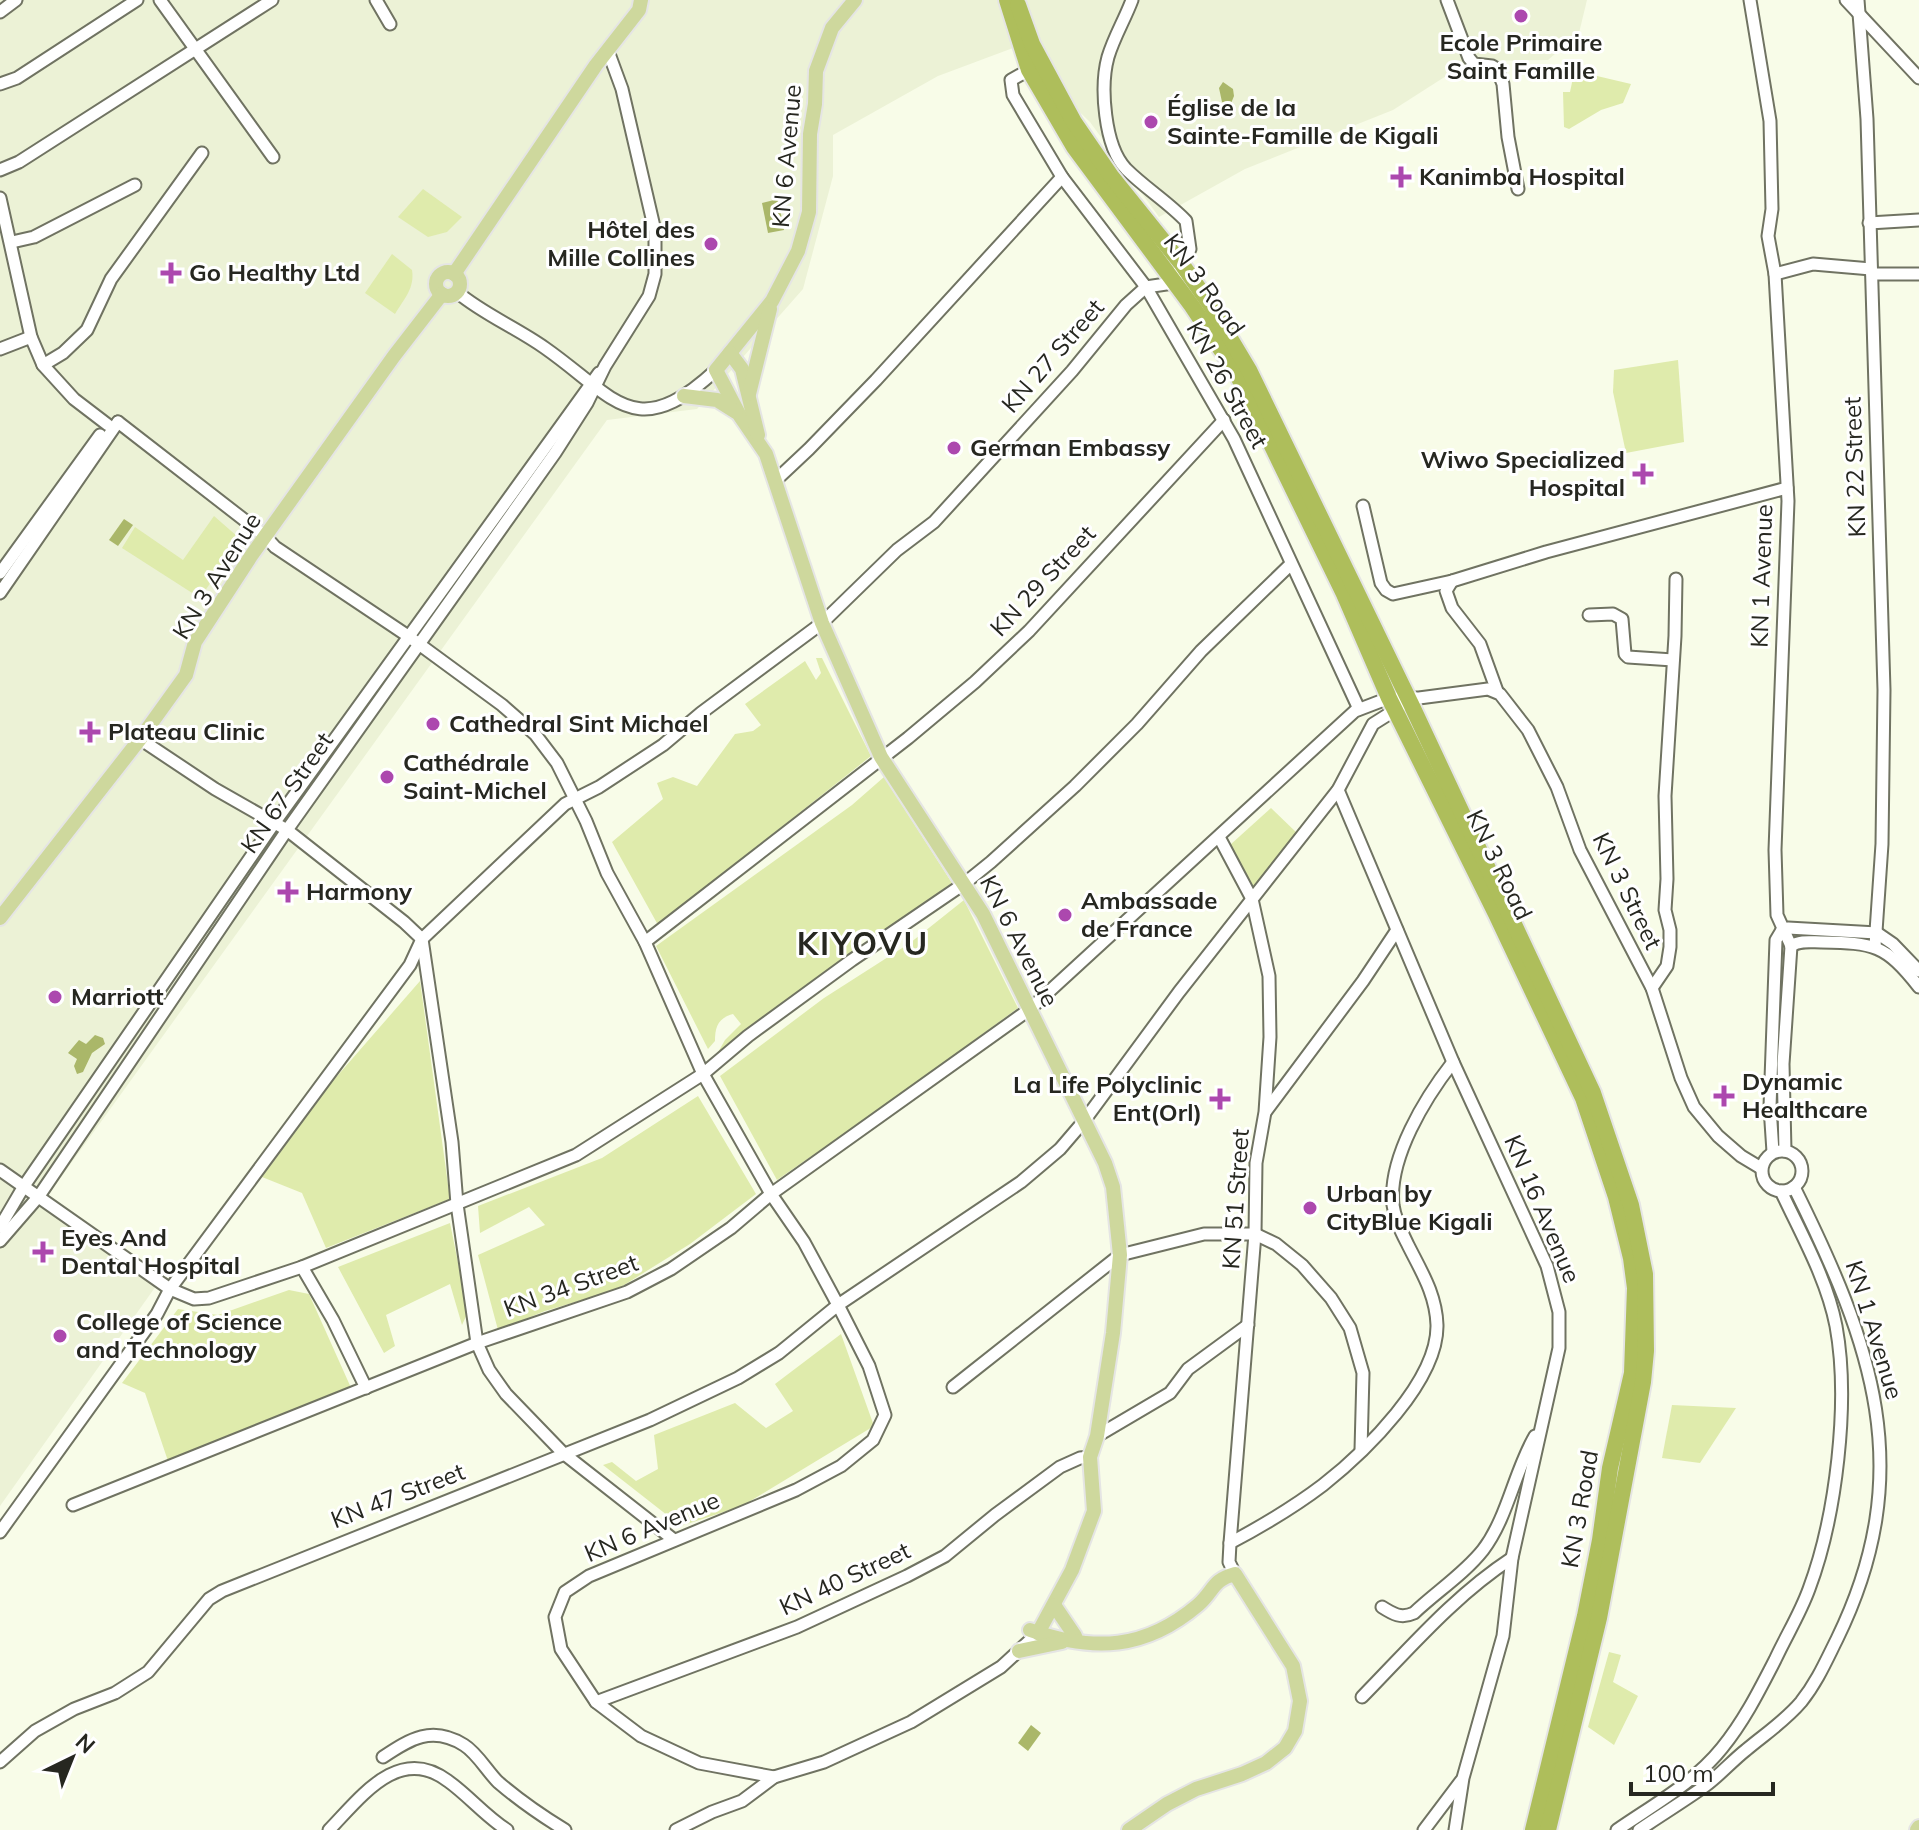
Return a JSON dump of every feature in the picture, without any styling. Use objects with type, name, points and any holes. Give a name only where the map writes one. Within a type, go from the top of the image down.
[{"type":"highway","name":"KN 3 Road","points":[[1007,0],[1029,70],[1074,147],[1192,306],[1236,372],[1344,594],[1392,704],[1583,1098],[1603,1150],[1631,1258],[1635,1288],[1632,1373],[1610,1468],[1585,1616],[1533,1830]]},
{"type":"highway","name":"KN 3 Road","points":[[1017,0],[1044,71],[1074,122],[1111,176],[1181,263],[1249,370],[1413,700],[1593,1093],[1631,1205],[1645,1274],[1646,1351],[1643,1382],[1599,1618],[1548,1830]]},
{"type":"main road","points":[[454,274],[482,236],[503,199],[639,10],[641,0]]},
{"type":"main road","name":"KN 6 Avenue","points":[[759,440],[740,416],[716,370],[772,301],[792,266],[805,232],[809,212],[810,134],[816,71],[832,28],[855,0]]},
{"type":"main road","points":[[447,272],[454,274],[460,283],[450,293],[437,289],[438,278],[447,272]]},
{"type":"main road","name":"KN 3 Avenue","points":[[3,909],[140,739],[186,675],[195,642],[265,536],[394,356],[450,293]]},
{"type":"main road","points":[[749,394],[772,301]]},
{"type":"main road","name":"KN 6 Avenue","points":[[730,353],[742,369],[759,440],[776,480],[822,623],[881,757],[983,914],[1105,1163],[1113,1187],[1120,1255],[1113,1333],[1097,1436],[1090,1457],[1094,1511],[1072,1570],[1054,1605],[1036,1628]]},
{"type":"main road","points":[[684,396],[717,400],[740,416]]},
{"type":"main road","name":"KN 6 Avenue","points":[[1036,1628],[1071,1552],[1091,1490]]},
{"type":"main road","points":[[1019,1651],[1073,1639],[1119,1638],[1130,1642],[1155,1633],[1200,1603],[1220,1578],[1235,1574],[1293,1666],[1300,1701],[1295,1731],[1285,1748],[1256,1769],[1196,1789],[1167,1804],[1129,1830]]},
{"type":"main road","points":[[1054,1605],[1073,1639]]},
{"type":"main road","points":[[1036,1628],[1073,1639]]},
{"type":"street","points":[[0,12],[16,0]]},
{"type":"street","points":[[0,84],[17,78],[137,0]]},
{"type":"street","points":[[160,0],[273,157]]},
{"type":"street","points":[[0,170],[19,162],[272,0]]},
{"type":"street","points":[[376,0],[390,24]]},
{"type":"street","points":[[1132,0],[1105,71],[1109,128],[1123,166],[1186,221],[1190,249],[1173,283],[1146,287]]},
{"type":"street","points":[[1447,0],[1469,58],[1474,64],[1497,69],[1503,84],[1508,137],[1518,189]]},
{"type":"street","name":"KN 1 Avenue","points":[[1750,0],[1770,121],[1772,209],[1768,236],[1775,274],[1787,488],[1775,850],[1777,915],[1782,930],[1776,940],[1770,1119],[1779,1152]]},
{"type":"street","points":[[1846,0],[1919,78]]},
{"type":"street","name":"KN 22 Street","points":[[1858,0],[1867,119],[1884,690],[1884,797],[1875,946]]},
{"type":"street","name":"KN 67 Street","points":[[0,1227],[24,1186],[275,822],[555,453],[593,384],[649,296],[655,274],[656,246],[636,145],[622,89],[608,51]]},
{"type":"street","name":"KN 26 Street","points":[[1029,70],[1015,77],[1010,88],[1062,177],[1146,287],[1224,420],[1359,709]]},
{"type":"street","points":[[43,365],[63,353],[87,330],[111,279],[202,153]]},
{"type":"street","points":[[776,480],[876,380],[1062,177]]},
{"type":"street","points":[[12,242],[34,237],[135,185]]},
{"type":"street","name":"KN 6 Avenue","points":[[0,198],[31,337],[43,365],[74,399],[113,424],[265,536],[275,547],[413,640],[502,705],[535,734],[557,763],[586,821],[607,873],[645,942],[703,1074],[771,1194],[804,1242],[869,1366],[885,1415],[873,1440],[830,1472],[796,1490],[589,1576],[565,1592],[555,1617],[561,1649],[574,1672],[596,1702],[641,1736],[699,1763],[774,1777],[824,1762],[911,1722],[986,1676],[1019,1651],[1036,1628]]},
{"type":"street","points":[[1869,223],[1919,220]]},
{"type":"street","points":[[1775,274],[1813,264],[1872,272],[1919,274]]},
{"type":"street","name":"KN 27 Street","points":[[0,1532],[157,1314],[170,1289],[410,965],[422,939],[573,799],[599,787],[663,745],[822,623],[897,550],[934,522],[1072,371],[1126,305],[1146,287]]},
{"type":"street","points":[[450,293],[544,347],[617,403],[628,408],[656,408],[684,396],[716,370]]},
{"type":"street","points":[[0,349],[31,337]]},
{"type":"street","name":"KN 67 Street","points":[[0,1241],[39,1196],[545,444],[593,384]]},
{"type":"street","name":"KN 29 Street","points":[[645,942],[931,720],[1012,649],[1224,420]]},
{"type":"street","points":[[0,593],[4,570],[113,424]]},
{"type":"street","points":[[545,444],[555,453]]},
{"type":"street","points":[[1363,506],[1381,583],[1393,594],[1452,581],[1546,552],[1787,488]]},
{"type":"street","points":[[0,1170],[170,1289],[194,1299],[209,1298],[302,1267],[576,1155],[703,1074],[748,1036],[852,960],[965,883],[1075,786],[1137,724],[1201,651],[1291,564]]},
{"type":"street","points":[[1652,988],[1667,966],[1670,947],[1665,910],[1665,796],[1676,579]]},
{"type":"street","name":"KN 3 Street","points":[[1452,581],[1446,591],[1452,608],[1480,644],[1497,691],[1528,730],[1557,787],[1580,850],[1652,988],[1681,1078],[1694,1107],[1725,1142],[1761,1168]]},
{"type":"street","points":[[1589,615],[1613,614],[1622,619],[1625,654],[1628,657],[1673,660]]},
{"type":"street","points":[[1359,709],[1488,689],[1497,691]]},
{"type":"street","points":[[1338,790],[1368,731],[1392,704]]},
{"type":"street","name":"KN 34 Street","points":[[73,1505],[477,1343],[627,1292],[671,1269],[1030,1009],[1359,709]]},
{"type":"street","points":[[140,739],[215,789],[287,830],[422,939],[477,1343],[489,1370],[506,1394],[563,1453],[674,1540]]},
{"type":"street","name":"KN 47 Street","points":[[0,1762],[35,1731],[74,1709],[115,1693],[148,1672],[209,1599],[222,1591],[650,1420],[738,1378],[803,1336],[838,1305],[1021,1182],[1060,1149],[1084,1121],[1188,980],[1338,790]]},
{"type":"street","name":"KN 16 Avenue","points":[[1338,790],[1453,1062],[1524,1212],[1555,1290],[1560,1339],[1512,1558],[1503,1636],[1463,1778],[1455,1830]]},
{"type":"street","name":"KN 51 Street","points":[[1219,837],[1252,899],[1269,976],[1270,1037],[1265,1112],[1256,1163],[1255,1234],[1230,1543],[1229,1562],[1235,1574]]},
{"type":"street","points":[[1265,1112],[1355,992],[1397,930]]},
{"type":"street","points":[[1779,1152],[1791,946],[1782,930],[1877,933],[1893,944],[1919,971]]},
{"type":"street","points":[[1791,946],[1804,941],[1875,946],[1919,987]]},
{"type":"street","points":[[1230,1543],[1321,1486],[1361,1450],[1412,1391],[1430,1362],[1437,1328],[1435,1307],[1425,1276],[1396,1219],[1393,1192],[1396,1167],[1418,1116],[1453,1062]]},
{"type":"street","points":[[1779,1152],[1796,1157],[1802,1169],[1794,1187],[1781,1191],[1768,1186],[1761,1168],[1763,1161],[1779,1152]]},
{"type":"street","name":"KN 1 Avenue","points":[[1639,1830],[1707,1784],[1781,1723],[1801,1702],[1827,1662],[1852,1608],[1874,1537],[1881,1461],[1872,1387],[1844,1296],[1794,1187]]},
{"type":"street","name":"KN 1 Avenue","points":[[1617,1830],[1698,1774],[1722,1748],[1756,1699],[1794,1625],[1823,1546],[1841,1413],[1839,1350],[1835,1324],[1822,1283],[1781,1191]]},
{"type":"street","points":[[953,1387],[1120,1255],[1204,1234],[1255,1234],[1276,1244],[1302,1265],[1331,1298],[1350,1328],[1363,1373],[1361,1450]]},
{"type":"street","points":[[302,1267],[333,1320],[366,1388]]},
{"type":"street","points":[[1097,1436],[1170,1393],[1188,1369],[1248,1325]]},
{"type":"street","points":[[1382,1607],[1404,1617],[1414,1613],[1483,1549],[1499,1520],[1524,1455],[1539,1429]]},
{"type":"street","name":"KN 40 Street","points":[[596,1702],[797,1627],[907,1576],[945,1556],[1060,1467],[1090,1457]]},
{"type":"street","points":[[1362,1697],[1439,1617],[1484,1577],[1512,1558]]},
{"type":"street","name":"KN 6 Avenue","points":[[986,1676],[1036,1628]]},
{"type":"street","points":[[383,1757],[421,1735],[442,1736],[466,1746],[501,1785],[565,1830]]},
{"type":"street","points":[[329,1830],[376,1783],[391,1773],[421,1769],[436,1773],[450,1782],[507,1830]]},
{"type":"street","points":[[676,1830],[742,1801],[774,1777]]},
{"type":"street","points":[[1424,1830],[1463,1778]]},
{"type":"shaded area","points":[[0,0],[1446,0],[1468,62],[1393,110],[1245,169],[1159,217],[1090,122],[1013,48],[938,76],[833,135],[833,176],[803,289],[697,409],[607,420],[41,1205],[80,1233],[77,1241],[83,1245],[93,1242],[156,1286],[0,1506]]},
{"type":"shaded area","name":"Ecole Primaire Saint Famille","points":[[1453,0],[1587,0],[1579,33],[1548,60],[1476,61]]},
{"type":"shaded area","points":[[1574,73],[1631,84],[1623,103],[1601,110],[1569,129],[1564,127],[1563,92],[1570,92]]},
{"type":"shaded area","points":[[1223,82],[1233,89],[1230,106],[1222,102],[1219,88]]},
{"type":"shaded area","points":[[423,189],[462,217],[447,232],[428,237],[398,217]]},
{"type":"shaded area","points":[[778,199],[784,230],[768,233],[762,203]]},
{"type":"shaded area","points":[[392,254],[412,270],[408,293],[395,314],[365,293]]},
{"type":"shaded area","points":[[1678,360],[1684,442],[1626,453],[1613,392],[1614,370]]},
{"type":"shaded area","points":[[214,516],[238,537],[238,543],[200,598],[122,548],[135,527],[183,560]]},
{"type":"shaded area","points":[[124,519],[133,525],[118,546],[109,540]]},
{"type":"shaded area","points":[[816,658],[822,658],[871,756],[658,925],[612,842],[663,799],[657,783],[673,777],[697,786],[735,734],[753,731],[761,725],[745,704],[805,661],[816,680],[821,673]]},
{"type":"shaded area","points":[[884,777],[952,883],[873,938],[864,929],[852,939],[856,952],[717,1054],[725,1040],[741,1024],[733,1014],[724,1018],[717,1027],[715,1041],[708,1049],[656,946],[852,805]]},
{"type":"shaded area","points":[[1271,808],[1298,834],[1255,889],[1230,845]]},
{"type":"shaded area","points":[[964,900],[1018,1008],[777,1180],[720,1076],[824,998],[910,943]]},
{"type":"shaded area","points":[[420,981],[450,1199],[326,1248],[302,1193],[262,1177],[332,1082]]},
{"type":"shaded area","points":[[95,1035],[103,1038],[105,1044],[92,1053],[83,1072],[77,1074],[74,1066],[77,1059],[68,1053],[79,1040],[86,1044]]},
{"type":"shaded area","points":[[698,1096],[756,1194],[690,1244],[616,1290],[545,1311],[498,1330],[478,1255],[545,1225],[529,1207],[480,1233],[478,1206],[602,1158]]},
{"type":"shaded area","points":[[450,1223],[468,1312],[462,1325],[450,1284],[386,1315],[395,1346],[384,1353],[338,1267]]},
{"type":"shaded area","points":[[289,1290],[309,1294],[352,1390],[168,1461],[145,1393],[122,1383],[178,1309],[218,1315]]},
{"type":"shaded area","points":[[841,1334],[874,1426],[742,1506],[681,1526],[603,1465],[612,1462],[636,1481],[658,1469],[654,1435],[735,1403],[766,1428],[793,1411],[775,1384]]},
{"type":"shaded area","points":[[1672,1405],[1736,1408],[1700,1463],[1662,1458]]},
{"type":"shaded area","points":[[1609,1652],[1621,1655],[1613,1682],[1638,1696],[1614,1745],[1588,1727]]},
{"type":"shaded area","points":[[1031,1725],[1041,1733],[1028,1751],[1018,1743]]},
{"type":"place","name":"Ecole Primaire Saint Famille","points":[[1521,16]]},
{"type":"place","name":"Église de la Sainte-Famille de Kigali","points":[[1151,122]]},
{"type":"place","name":"Kanimba Hospital","points":[[1401,177]]},
{"type":"place","name":"Hôtel des Mille Collines","points":[[711,244]]},
{"type":"place","name":"Go Healthy Ltd","points":[[171,273]]},
{"type":"place","name":"German Embassy","points":[[954,448]]},
{"type":"place","name":"Wiwo Specialized Hospital","points":[[1643,474]]},
{"type":"place","name":"Cathedral Sint Michael","points":[[433,724]]},
{"type":"place","name":"Plateau Clinic","points":[[90,732]]},
{"type":"place","name":"Cathédrale Saint-Michel","points":[[387,777]]},
{"type":"place","name":"Harmony","points":[[288,892]]},
{"type":"place","name":"Ambassade de France","points":[[1065,915]]},
{"type":"place","name":"Marriott","points":[[55,997]]},
{"type":"place","name":"Dynamic Healthcare","points":[[1724,1096]]},
{"type":"place","name":"La Life Polyclinic Ent(Orl)","points":[[1220,1099]]},
{"type":"place","name":"Urban by CityBlue Kigali","points":[[1310,1208]]},
{"type":"place","name":"Eyes And Dental Hospital","points":[[43,1252]]},
{"type":"place","name":"College of Science and Technology","points":[[60,1336]]},
{"type":"district","name":"KIYOVU","points":[[863,944]]}]
